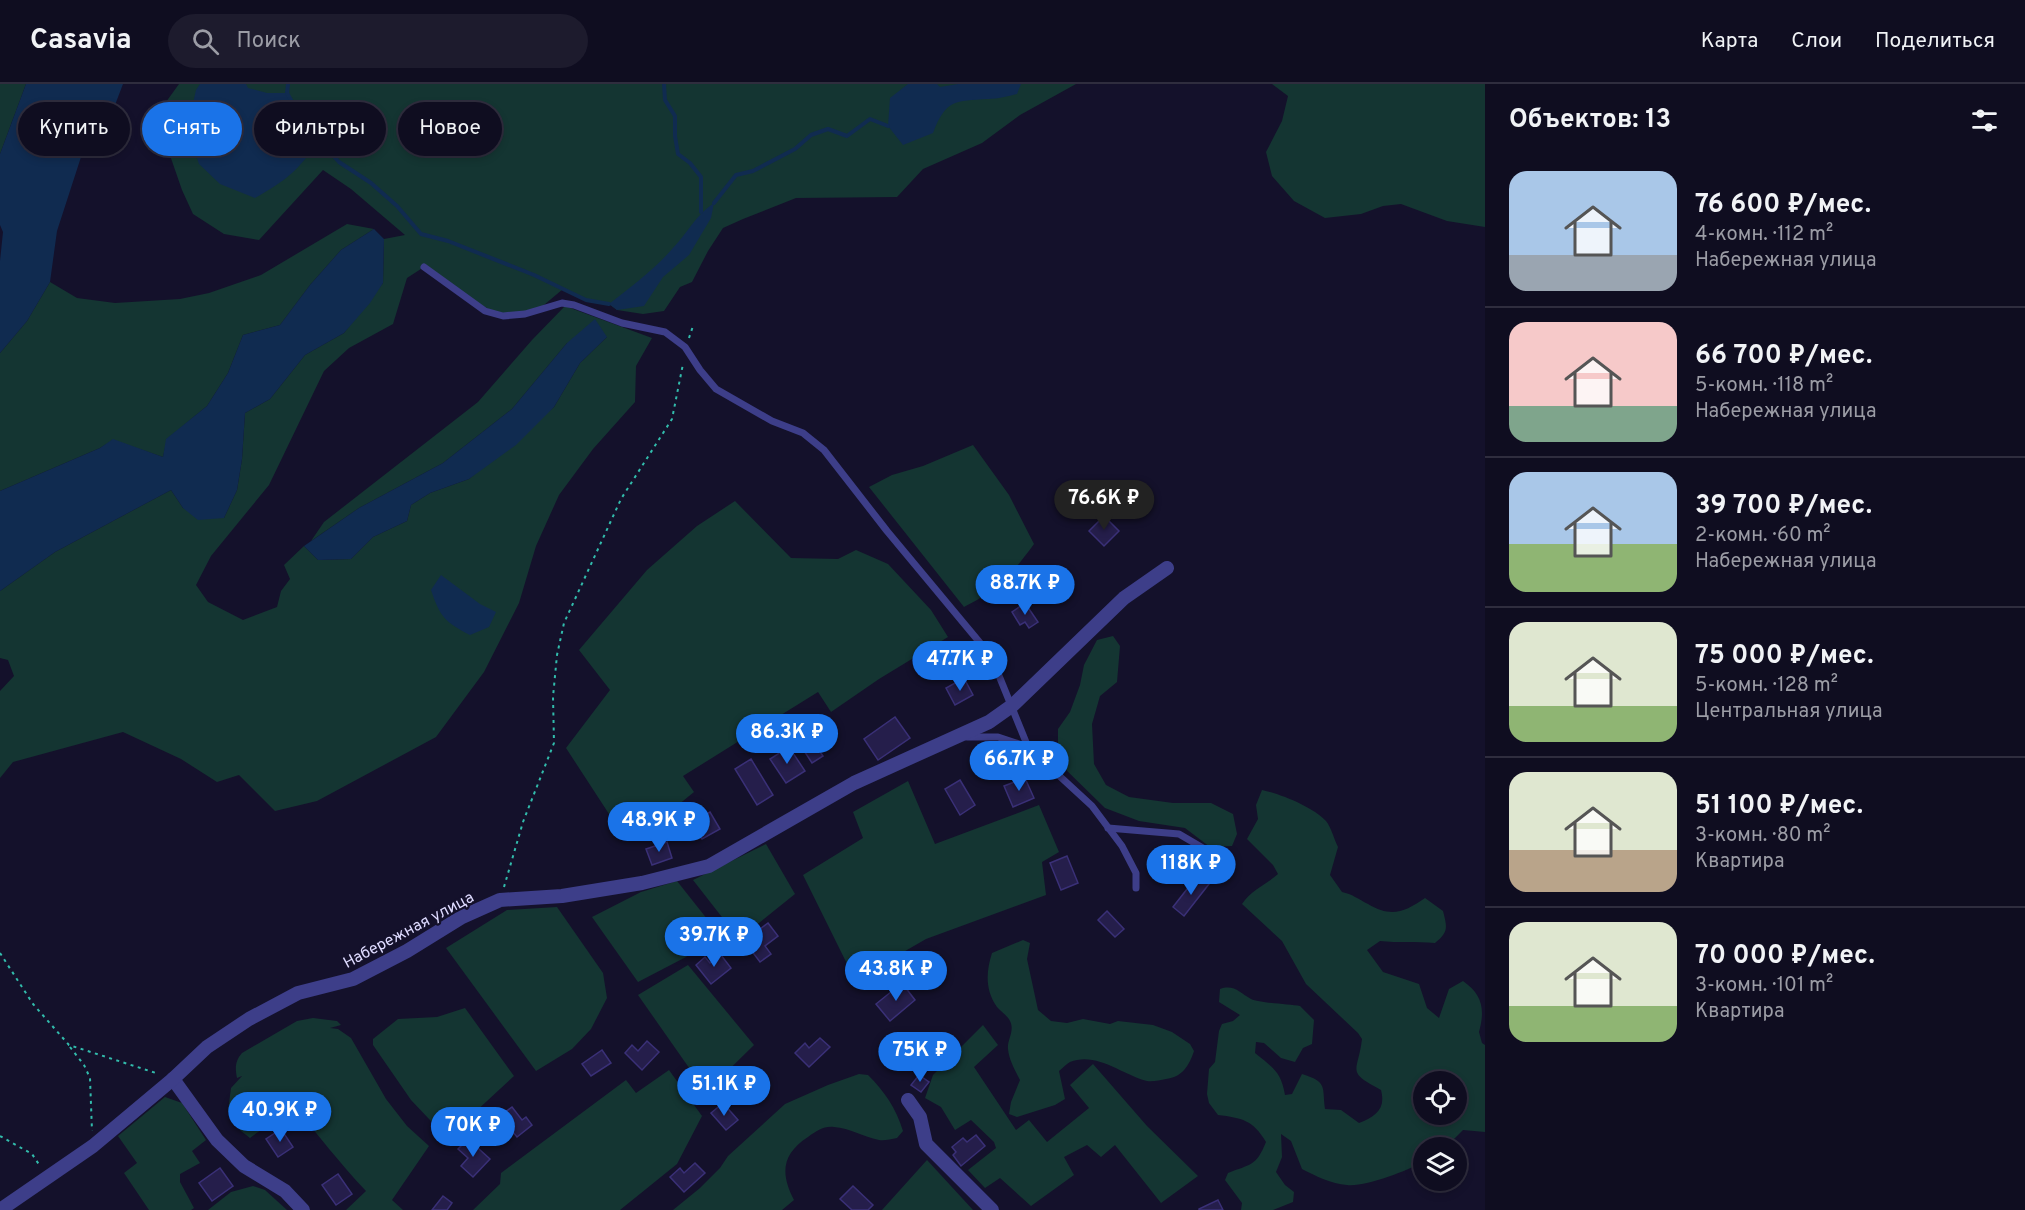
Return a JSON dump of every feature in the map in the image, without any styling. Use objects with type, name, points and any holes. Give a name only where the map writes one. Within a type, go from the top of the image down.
[{"type":"street","name":"Набережная улица","points":[[0,1210],[93,1146],[173,1079],[207,1047],[249,1019],[298,993],[353,979],[407,951],[462,916],[500,900],[562,896],[642,883],[709,866],[854,783],[989,722],[1012,705],[1124,598],[1167,568]]},
{"type":"street","points":[[173,1079],[216,1140],[244,1166],[285,1191],[303,1210]]},
{"type":"street","points":[[908,1100],[920,1117],[926,1144],[992,1210]]},
{"type":"lane","points":[[424,267],[485,311],[503,316],[525,314],[562,303],[622,323],[665,332],[685,347],[716,389],[771,421],[803,433],[824,450],[887,531],[991,656],[1028,747],[1092,806],[1122,846],[1136,873],[1136,888]]},
{"type":"lane","points":[[955,738],[998,737],[1028,747]]},
{"type":"lane","points":[[1108,828],[1179,834],[1208,851]]},
{"type":"path","points":[[500,900],[524,822],[554,743],[553,697],[557,655],[564,623],[621,500],[672,419],[685,347],[693,326]]},
{"type":"path","points":[[0,953],[33,1004],[84,1065],[90,1078],[93,1146]]},
{"type":"path","points":[[69,1045],[173,1079]]},
{"type":"path","points":[[0,1136],[32,1154],[48,1177]]},
{"type":"green space","points":[[0,84],[26,84],[18,102],[0,154]]},
{"type":"green space","points":[[179,84],[1076,84],[1020,115],[982,143],[923,169],[897,197],[796,198],[723,228],[692,282],[680,287],[664,311],[643,314],[617,310],[609,304],[586,300],[563,289],[538,310],[499,315],[464,295],[424,267],[407,278],[393,324],[349,348],[324,371],[269,485],[211,556],[196,585],[208,602],[243,620],[277,607],[281,591],[290,579],[284,565],[304,546],[318,560],[351,559],[373,537],[407,521],[411,505],[430,493],[469,479],[554,407],[580,363],[607,337],[567,343],[512,409],[443,463],[359,508],[311,541],[324,522],[478,402],[565,306],[652,338],[636,366],[635,402],[593,449],[559,495],[536,546],[519,603],[484,672],[436,737],[317,801],[275,811],[239,775],[217,782],[181,759],[123,732],[13,762],[0,778],[0,691],[14,676],[8,660],[0,658],[0,591],[55,552],[171,490],[183,508],[224,518],[237,490],[245,413],[270,399],[305,355],[344,333],[383,283],[384,239],[405,235],[351,189],[323,170],[259,240],[224,234],[193,214],[170,156],[242,156],[242,102],[166,102]]},
{"type":"green space","points":[[1272,84],[1485,84],[1485,227],[1447,221],[1401,204],[1383,206],[1361,214],[1325,218],[1294,201],[1272,176],[1266,152],[1282,121],[1288,96]]},
{"type":"green space","points":[[347,224],[374,229],[341,250],[310,285],[280,325],[243,335],[228,373],[207,406],[167,439],[163,457],[113,440],[100,448],[0,491],[0,353],[27,321],[50,282],[77,298],[115,303],[180,299],[209,293],[261,275]]},
{"type":"green space","points":[[973,445],[1009,495],[1034,544],[1004,580],[964,607],[869,487],[892,475],[923,466]]},
{"type":"green space","points":[[735,501],[791,558],[838,559],[856,550],[888,564],[931,610],[948,637],[879,679],[831,712],[818,692],[683,776],[694,792],[656,823],[624,837],[566,748],[610,690],[579,650],[647,570],[697,526]]},
{"type":"green space","points":[[1113,636],[1120,646],[1117,682],[1100,696],[1092,724],[1094,764],[1106,785],[1129,797],[1173,803],[1211,803],[1233,814],[1237,834],[1232,846],[1210,847],[1185,828],[1139,821],[1105,808],[1058,762],[1058,729],[1070,712],[1080,685],[1084,665],[1097,640]]},
{"type":"green space","points":[[908,781],[935,844],[1039,805],[1059,852],[1042,862],[1046,895],[926,939],[855,980],[803,875],[863,838],[853,812]]},
{"type":"green space","points":[[1262,790],[1296,802],[1320,816],[1331,830],[1338,847],[1330,875],[1342,892],[1384,911],[1398,912],[1425,898],[1443,911],[1446,929],[1443,936],[1435,943],[1380,941],[1367,950],[1383,972],[1419,984],[1427,1008],[1439,1018],[1449,989],[1463,981],[1475,992],[1481,1004],[1482,1017],[1479,1032],[1482,1043],[1485,1045],[1485,1132],[1463,1130],[1456,1137],[1413,1137],[1413,1167],[1386,1178],[1355,1185],[1329,1181],[1302,1169],[1291,1141],[1281,1134],[1282,1157],[1276,1172],[1285,1185],[1294,1192],[1293,1202],[1273,1210],[1241,1210],[1242,1203],[1225,1180],[1228,1173],[1252,1164],[1266,1142],[1246,1121],[1218,1115],[1209,1103],[1207,1094],[1209,1069],[1215,1062],[1219,1031],[1222,1024],[1233,1021],[1240,1015],[1219,1002],[1220,989],[1233,988],[1251,999],[1300,1006],[1314,1020],[1312,1044],[1303,1048],[1295,1062],[1281,1058],[1264,1043],[1256,1042],[1255,1053],[1278,1075],[1285,1095],[1292,1094],[1302,1074],[1310,1077],[1322,1086],[1325,1109],[1341,1110],[1359,1123],[1375,1114],[1382,1102],[1381,1090],[1362,1079],[1356,1070],[1362,1039],[1358,1033],[1306,984],[1282,941],[1242,904],[1278,874],[1273,865],[1247,839],[1258,819],[1256,805]]},
{"type":"green space","points":[[766,844],[795,894],[739,939],[693,880]]},
{"type":"green space","points":[[677,881],[715,929],[686,957],[638,982],[592,917],[641,892]]},
{"type":"green space","points":[[557,907],[603,973],[607,998],[591,1029],[572,1049],[536,1071],[446,948],[507,910]]},
{"type":"green space","points":[[1023,940],[1030,943],[1027,959],[1038,1010],[1051,1021],[1067,1023],[1083,1019],[1110,1024],[1118,1021],[1153,1025],[1172,1032],[1190,1044],[1194,1051],[1184,1070],[1172,1078],[1149,1081],[1109,1065],[1090,1059],[1080,1059],[1070,1062],[1059,1071],[1065,1099],[1055,1105],[1017,1117],[1009,1114],[1020,1080],[1009,1053],[1011,1025],[1009,1019],[993,1001],[988,974],[992,953]]},
{"type":"green space","points":[[688,965],[754,1045],[706,1092],[638,995]]},
{"type":"green space","points":[[465,1008],[514,1076],[447,1138],[411,1100],[373,1045],[373,1039],[398,1019],[437,1017]]},
{"type":"green space","points":[[313,1018],[337,1021],[341,1025],[330,1028],[338,1029],[351,1038],[386,1099],[407,1126],[429,1146],[392,1200],[403,1210],[346,1210],[366,1191],[293,1106],[250,1138],[241,1131],[228,1111],[231,1088],[242,1076],[237,1078],[236,1068],[242,1053],[297,1021]]},
{"type":"green space","points":[[983,1025],[998,1045],[974,1067],[1016,1130],[1029,1120],[1047,1142],[1089,1108],[1070,1085],[1093,1064],[1147,1126],[1198,1176],[1161,1203],[1115,1145],[1101,1157],[1087,1145],[1064,1157],[1074,1175],[1031,1206],[1000,1178],[985,1188],[968,1170],[996,1148],[994,1142],[971,1120],[955,1130],[941,1107],[925,1098],[933,1075]]},
{"type":"green space","points":[[669,1070],[702,1116],[677,1164],[620,1210],[473,1210],[500,1184],[501,1173],[626,1080],[636,1093]]},
{"type":"green space","points":[[859,1074],[868,1075],[889,1101],[903,1131],[897,1138],[879,1140],[834,1127],[823,1128],[814,1133],[799,1143],[788,1157],[785,1173],[794,1200],[782,1210],[673,1210],[700,1188],[720,1168],[728,1156],[785,1104]]},
{"type":"green space","points":[[165,1097],[182,1103],[206,1140],[192,1151],[200,1163],[180,1174],[180,1182],[194,1208],[191,1210],[149,1210],[124,1173],[137,1163],[118,1136]]},
{"type":"green space","points":[[927,1160],[973,1210],[882,1210]]},
{"type":"green space","points":[[253,1186],[265,1190],[287,1210],[208,1210],[231,1192]]},
{"type":"water","points":[[26,84],[123,84],[116,102],[19,102]]},
{"type":"water","points":[[200,84],[246,84],[248,88],[267,93],[287,93],[292,102],[254,102],[254,156],[307,156],[292,174],[255,198],[220,184],[199,164],[196,156],[242,156],[242,102],[193,102]]},
{"type":"water","points":[[908,84],[937,84],[940,87],[958,84],[1021,84],[1017,94],[953,104],[942,114],[933,133],[903,145],[888,126],[890,98]]},
{"type":"water","points":[[18,106],[18,156],[82,156],[57,231],[50,282],[27,321],[0,353],[0,261],[3,232],[0,225],[0,154]]},
{"type":"water","points":[[714,203],[711,218],[689,255],[663,277],[644,306],[617,310],[609,304],[658,264],[697,218]]},
{"type":"water","points":[[374,229],[384,239],[383,283],[370,303],[344,333],[305,355],[270,399],[245,413],[237,490],[224,518],[198,520],[183,508],[171,490],[55,552],[0,591],[0,491],[100,448],[113,439],[163,457],[166,439],[207,406],[228,373],[243,335],[280,325],[310,285],[341,250]]},
{"type":"water","points":[[595,319],[607,337],[580,363],[554,407],[516,445],[469,479],[430,493],[411,505],[407,521],[373,537],[351,559],[318,560],[304,546],[359,508],[443,463],[512,409],[567,343]]},
{"type":"water","points":[[441,575],[480,604],[496,612],[489,627],[470,635],[444,618],[431,590]]},
{"type":"building","points":[[1104,516],[1119,531],[1104,546],[1089,531]]},
{"type":"building","points":[[1025,603],[1038,622],[1029,628],[1025,622],[1020,625],[1012,612]]},
{"type":"building","points":[[964,678],[973,695],[955,705],[946,688]]},
{"type":"building","points":[[895,717],[910,738],[878,760],[864,739]]},
{"type":"building","points":[[814,733],[822,746],[818,749],[823,756],[812,763],[799,743]]},
{"type":"building","points":[[789,747],[805,771],[786,783],[770,759]]},
{"type":"building","points":[[751,759],[773,795],[757,805],[735,769]]},
{"type":"building","points":[[1025,778],[1034,798],[1013,807],[1004,786]]},
{"type":"building","points":[[960,780],[975,805],[960,815],[945,789]]},
{"type":"building","points":[[695,810],[700,818],[710,812],[720,829],[702,839],[687,814]]},
{"type":"building","points":[[667,842],[672,858],[652,865],[646,849]]},
{"type":"building","points":[[1067,856],[1078,883],[1061,890],[1050,863]]},
{"type":"building","points":[[1198,875],[1209,884],[1184,916],[1173,907]]},
{"type":"building","points":[[1107,911],[1124,929],[1115,937],[1098,920]]},
{"type":"building","points":[[768,923],[778,936],[765,946],[771,954],[760,962],[744,941]]},
{"type":"building","points":[[721,955],[731,968],[711,984],[696,965],[705,957],[710,963]]},
{"type":"building","points":[[902,983],[915,1000],[890,1021],[876,1004]]},
{"type":"building","points":[[820,1038],[830,1047],[809,1067],[795,1053],[805,1043],[809,1048]]},
{"type":"building","points":[[647,1041],[659,1052],[642,1070],[625,1053],[632,1045],[638,1051]]},
{"type":"building","points":[[602,1050],[611,1063],[591,1076],[582,1064]]},
{"type":"building","points":[[919,1075],[929,1082],[921,1092],[911,1085]]},
{"type":"building","points":[[723,1103],[738,1120],[726,1130],[711,1113]]},
{"type":"building","points":[[512,1107],[522,1120],[526,1117],[532,1125],[517,1137],[500,1116]]},
{"type":"building","points":[[281,1129],[293,1147],[278,1157],[266,1139]]},
{"type":"building","points":[[976,1135],[985,1146],[961,1166],[953,1155],[956,1152],[952,1147],[963,1138],[967,1142]]},
{"type":"building","points":[[468,1139],[490,1159],[473,1177],[461,1166],[468,1158],[458,1149]]},
{"type":"building","points":[[695,1163],[705,1173],[684,1192],[670,1177],[680,1168],[684,1173]]},
{"type":"building","points":[[220,1168],[233,1186],[212,1201],[199,1183]]},
{"type":"building","points":[[338,1174],[352,1194],[336,1205],[322,1185]]},
{"type":"building","points":[[853,1186],[873,1205],[868,1210],[852,1210],[840,1199]]},
{"type":"building","points":[[443,1196],[452,1203],[447,1210],[432,1210]]},
{"type":"building","points":[[1218,1200],[1223,1210],[1199,1210],[1199,1209]]},
{"type":"waterway","points":[[288,84],[287,93],[301,118],[319,140],[339,162],[371,183],[397,206],[421,234],[448,241],[534,275],[586,300],[609,304]]},
{"type":"waterway","points":[[664,84],[665,100],[675,116],[678,154],[690,163],[701,177],[701,212]]},
{"type":"waterway","points":[[714,203],[736,175],[753,171],[795,149],[811,135],[828,129],[847,136],[870,119],[888,126]]}]
